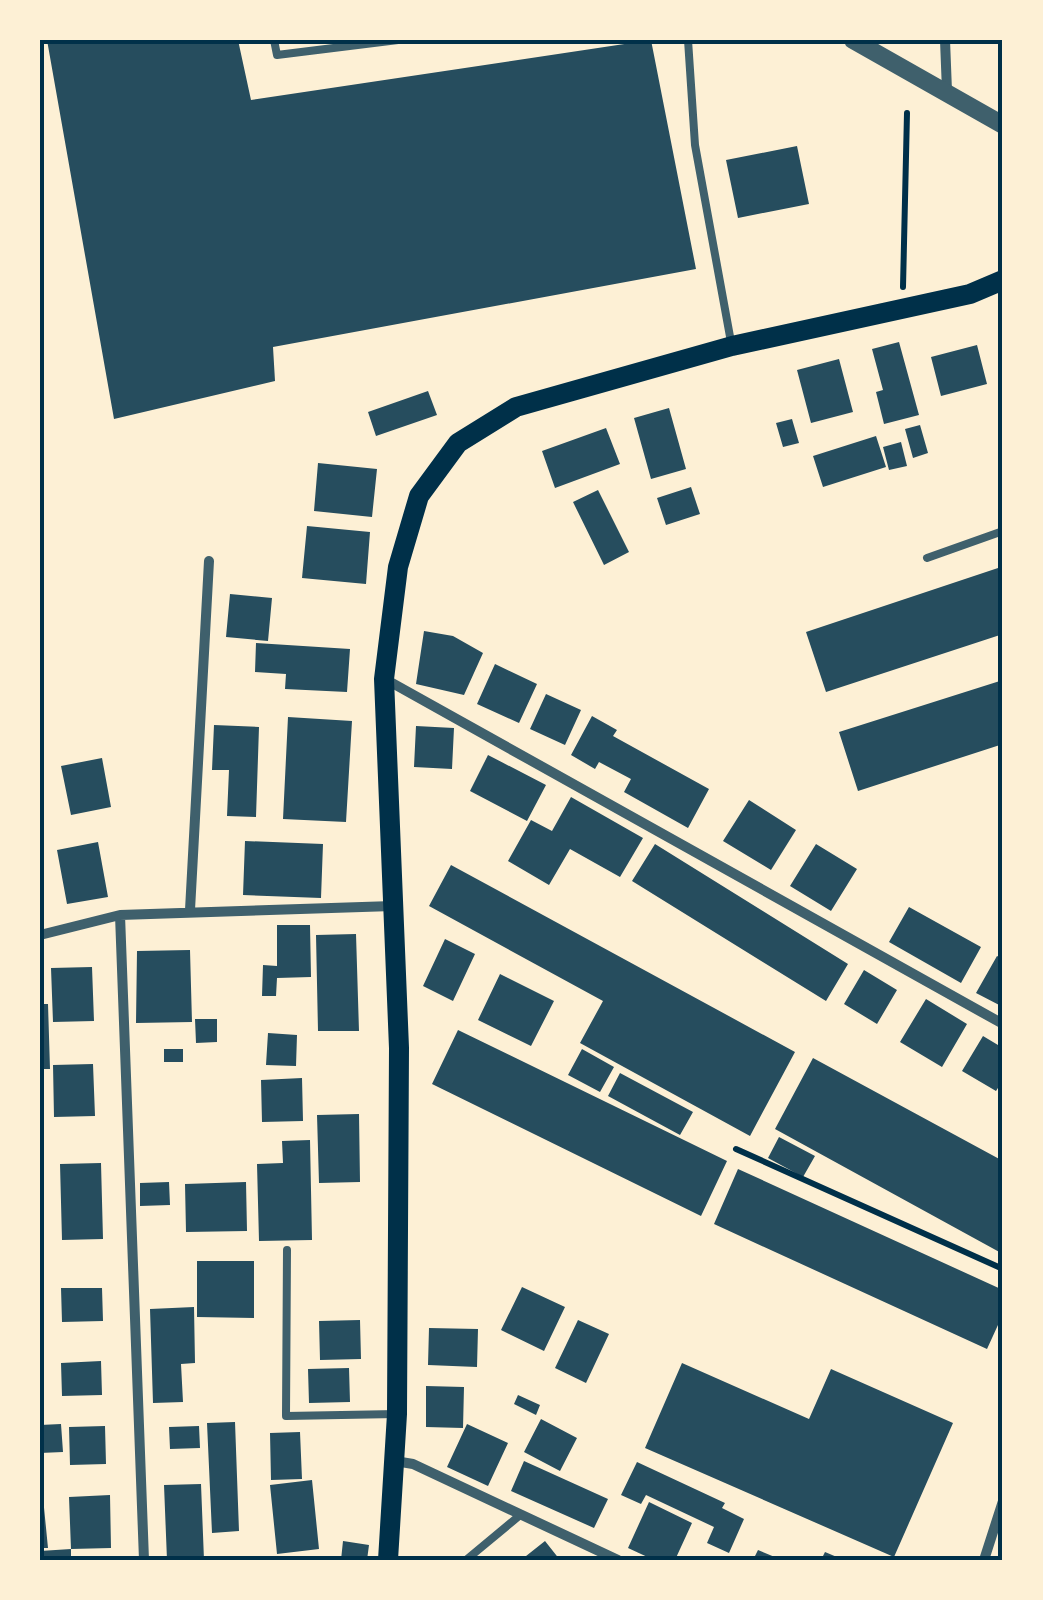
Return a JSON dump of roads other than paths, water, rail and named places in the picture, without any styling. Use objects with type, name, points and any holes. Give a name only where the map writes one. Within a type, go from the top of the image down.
[{"type":"main road","points":[[388,1560],[395,1461],[400,1048],[384,678],[391,608],[412,512],[433,471],[458,443],[516,406],[732,346],[941,301],[1003,280]]},
{"type":"street","points":[[945,40],[947,91]]},
{"type":"street","points":[[866,42],[1003,126]]},
{"type":"street","points":[[190,910],[209,561]]},
{"type":"street","points":[[384,678],[1003,1024]]},
{"type":"street","points":[[40,935],[120,915],[393,906]]},
{"type":"street","points":[[120,915],[144,1560]]},
{"type":"street","points":[[395,1461],[413,1464],[618,1560]]},
{"type":"street","points":[[984,1560],[1003,1501]]},
{"type":"lane","points":[[274,40],[278,55],[398,40]]},
{"type":"lane","points":[[688,40],[695,145],[732,346]]},
{"type":"lane","points":[[927,558],[1003,531]]},
{"type":"lane","points":[[287,1250],[286,1416],[396,1414]]},
{"type":"lane","points":[[466,1560],[519,1516]]}]
